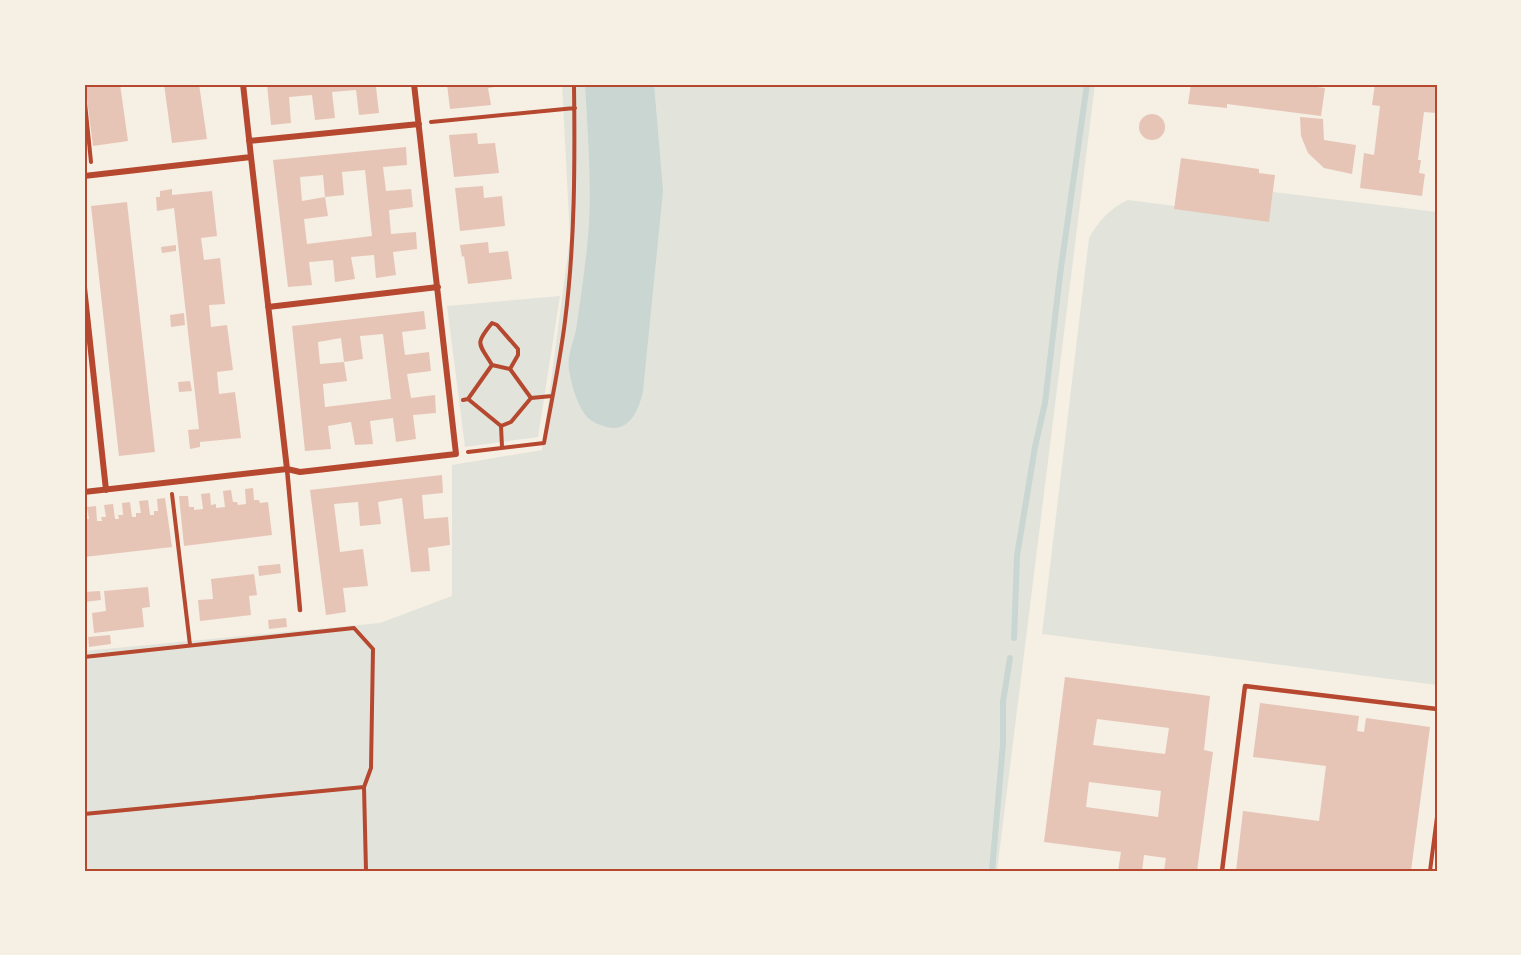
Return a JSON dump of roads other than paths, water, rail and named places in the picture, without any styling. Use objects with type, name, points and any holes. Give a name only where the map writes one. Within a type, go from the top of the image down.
[{"type":"street","points":[[243,84],[286,469]]},
{"type":"street","points":[[84,492],[286,469],[300,472],[456,454],[414,84]]},
{"type":"street","points":[[249,141],[419,124]]},
{"type":"street","points":[[84,176],[251,157]]},
{"type":"street","points":[[84,287],[86,327],[106,490]]},
{"type":"street","points":[[268,307],[438,287]]},
{"type":"lane","points":[[286,469],[300,610]]},
{"type":"lane","points":[[1222,871],[1245,686],[1437,710]]},
{"type":"waterway","points":[[1014,638],[1017,556],[1035,447],[1045,403],[1060,275],[1087,84]]},
{"type":"waterway","points":[[992,871],[1003,744],[1003,702],[1010,658]]}]
